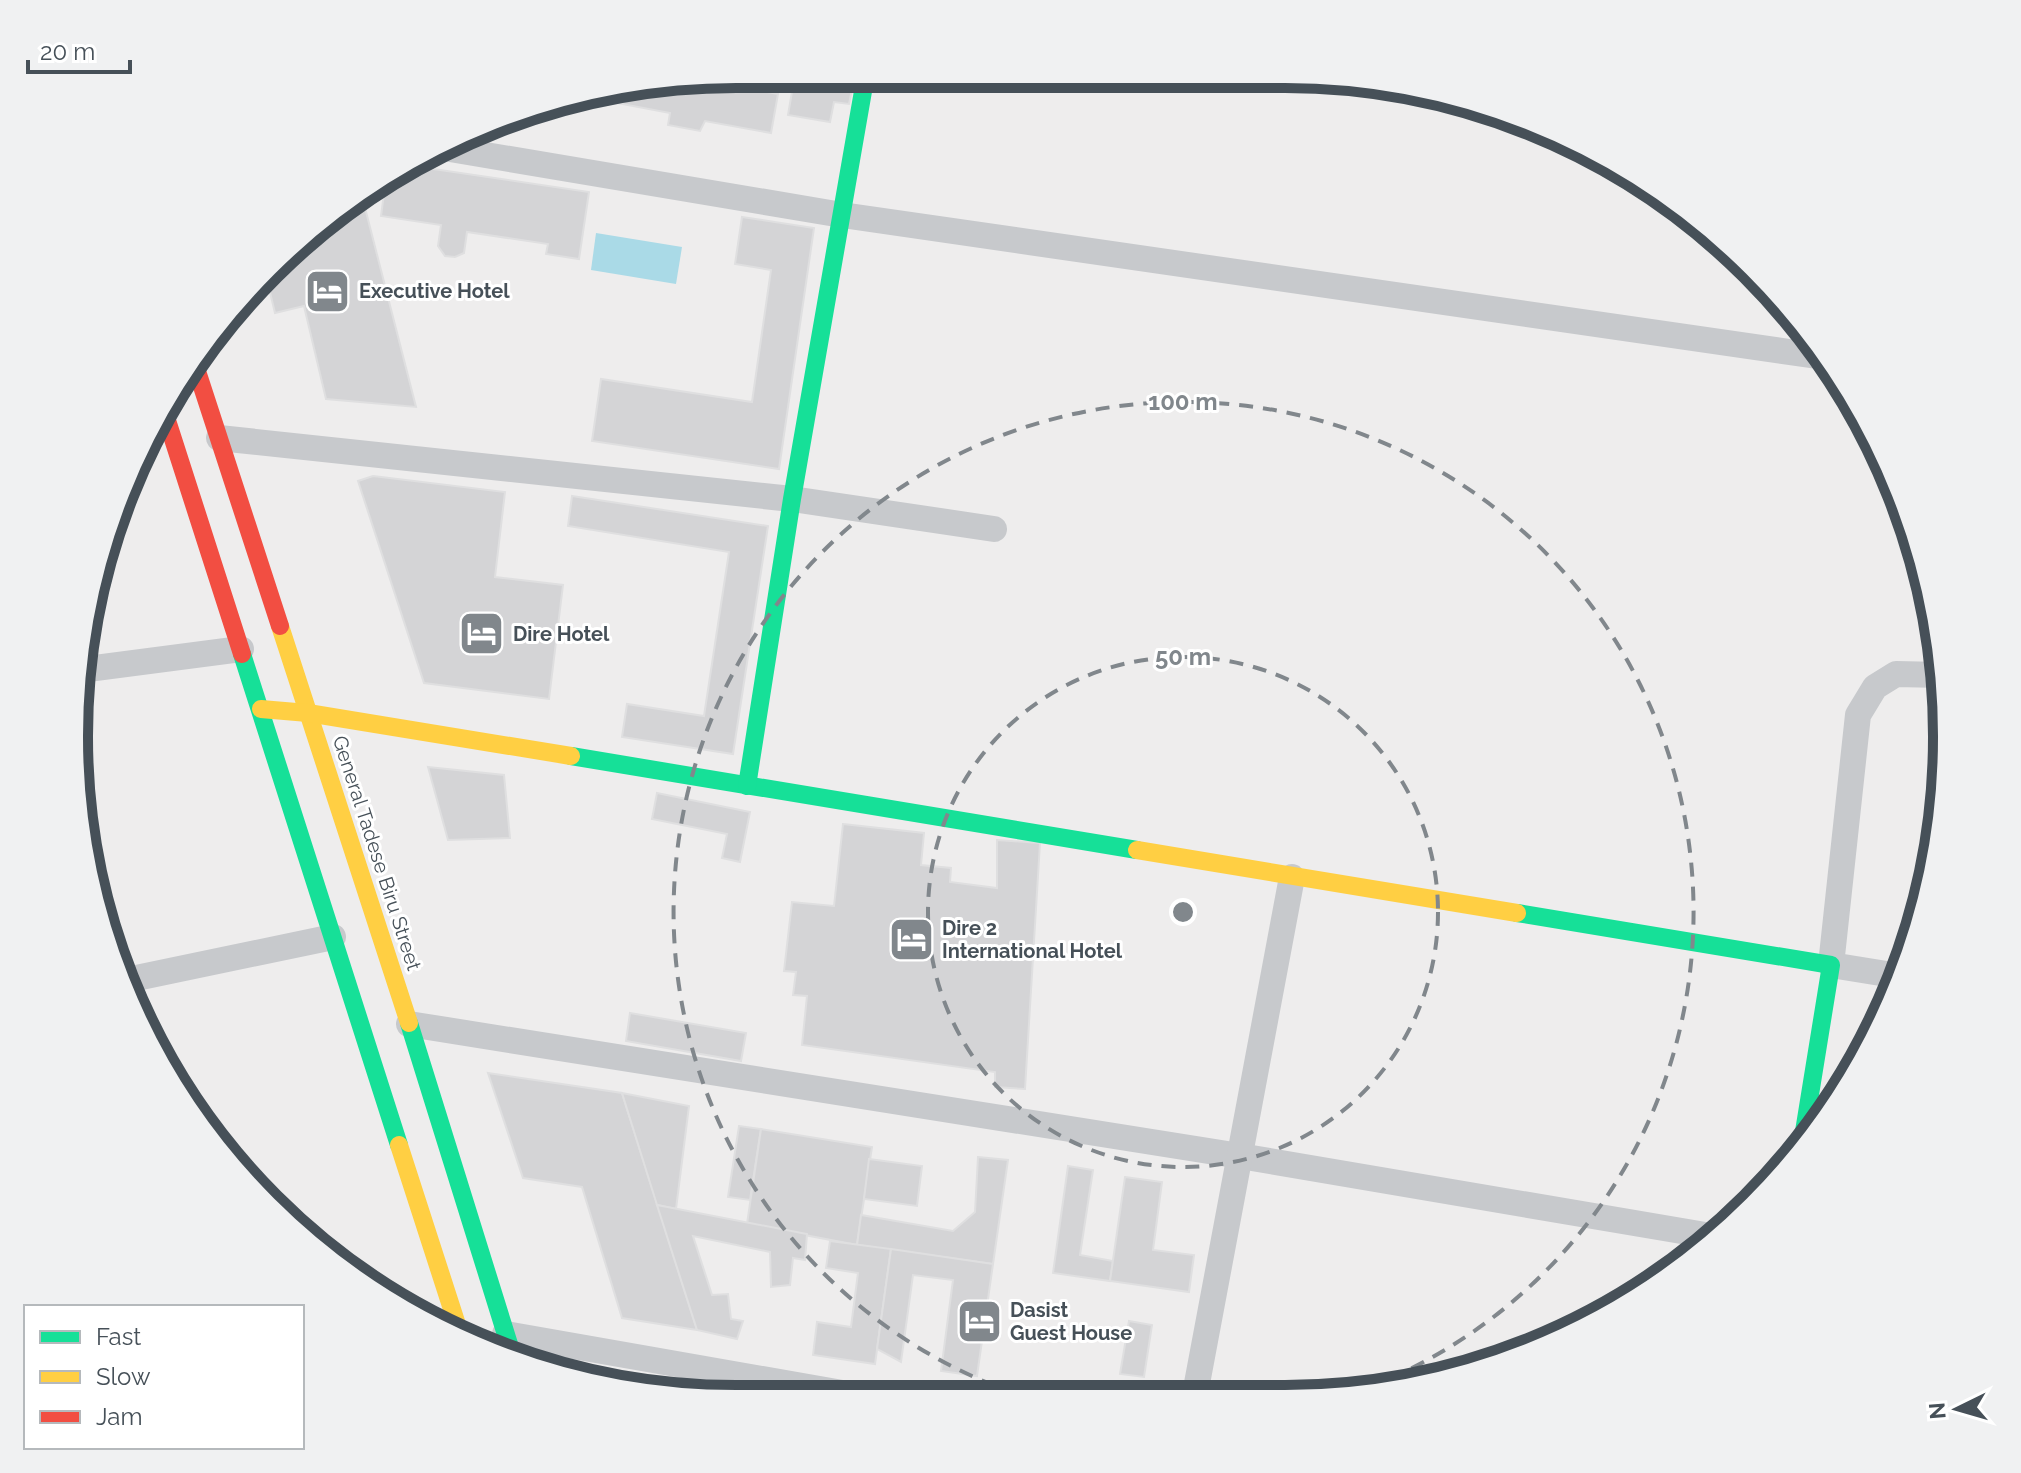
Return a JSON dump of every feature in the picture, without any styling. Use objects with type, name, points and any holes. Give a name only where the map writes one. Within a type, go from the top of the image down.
[{"type":"street","points":[[747,786],[792,499],[864,88]]},
{"type":"street","points":[[459,151],[842,215],[1808,355]]},
{"type":"street","name":"General Tadese Biru Street","points":[[198,374],[409,1024],[509,1344]]},
{"type":"street","points":[[168,425],[456,1321]]},
{"type":"street","points":[[219,438],[792,499],[994,529]]},
{"type":"street","points":[[92,668],[241,649]]},
{"type":"street","points":[[1806,1122],[1831,965],[1858,715],[1875,687],[1896,674],[1930,675]]},
{"type":"street","points":[[261,709],[308,713],[1888,974]]},
{"type":"street","points":[[1197,1385],[1292,877]]},
{"type":"street","points":[[135,978],[333,937]]},
{"type":"street","points":[[409,1024],[1240,1156],[1700,1234]]},
{"type":"street","points":[[514,1346],[783,1385]]},
{"type":"water","points":[[596,233],[682,247],[676,284],[591,270]]},
{"type":"building","points":[[746,88],[778,94],[771,133],[705,121],[700,131],[668,125],[670,113],[606,101],[694,89]]},
{"type":"building","points":[[793,88],[852,88],[849,104],[834,102],[830,122],[788,115]]},
{"type":"building","points":[[426,168],[589,192],[579,259],[546,254],[548,244],[467,232],[464,253],[455,257],[445,256],[438,246],[441,225],[381,216],[384,192]]},
{"type":"building","name":"Executive Hotel","points":[[364,205],[416,407],[326,399],[304,306],[275,313],[269,288],[309,249]]},
{"type":"building","points":[[742,217],[814,228],[779,469],[592,441],[601,379],[752,402],[771,270],[735,264]]},
{"type":"building","name":"Dire Hotel","points":[[373,476],[505,492],[495,577],[563,585],[549,699],[424,683],[358,481]]},
{"type":"building","points":[[572,496],[768,526],[733,754],[622,737],[627,704],[704,716],[729,552],[568,526]]},
{"type":"building","points":[[428,767],[504,775],[510,838],[448,840]]},
{"type":"building","points":[[657,793],[750,812],[740,862],[722,858],[727,834],[652,819]]},
{"type":"building","name":"Dire 2 International Hotel","points":[[843,824],[924,833],[921,865],[951,868],[950,882],[997,888],[997,840],[1040,843],[1025,1089],[995,1087],[995,1072],[802,1045],[807,996],[793,995],[796,972],[784,971],[792,902],[834,906]]},
{"type":"building","points":[[630,1013],[746,1033],[741,1061],[626,1041]]},
{"type":"building","points":[[488,1073],[622,1093],[697,1330],[622,1318],[582,1187],[523,1178]]},
{"type":"building","points":[[622,1093],[689,1106],[676,1209],[657,1205]]},
{"type":"building","points":[[739,1126],[761,1129],[750,1200],[728,1197]]},
{"type":"building","points":[[761,1129],[872,1147],[857,1245],[747,1224]]},
{"type":"building","points":[[978,1157],[1008,1160],[993,1264],[857,1245],[861,1215],[953,1231],[975,1212]]},
{"type":"building","points":[[869,1159],[922,1166],[917,1206],[864,1199]]},
{"type":"building","points":[[1068,1166],[1093,1170],[1080,1255],[1113,1261],[1110,1281],[1053,1273]]},
{"type":"building","points":[[1125,1177],[1162,1182],[1153,1250],[1194,1255],[1189,1292],[1110,1281]]},
{"type":"building","points":[[657,1205],[807,1234],[805,1260],[793,1258],[790,1285],[771,1287],[770,1252],[693,1236],[712,1295],[728,1294],[731,1319],[743,1321],[737,1339],[697,1330]]},
{"type":"building","points":[[830,1241],[891,1249],[875,1364],[813,1355],[817,1322],[851,1327],[858,1273],[826,1268]]},
{"type":"building","points":[[891,1249],[993,1264],[977,1376],[941,1371],[953,1280],[913,1275],[901,1362],[877,1349]]},
{"type":"building","points":[[1129,1321],[1152,1325],[1144,1377],[1120,1374]]},
{"type":"traffic: fast","points":[[747,786],[792,499],[864,88]]},
{"type":"traffic: fast","points":[[242,654],[399,1145]]},
{"type":"traffic: fast","points":[[571,756],[1137,850]]},
{"type":"traffic: fast","points":[[1517,913],[1831,965],[1806,1122]]},
{"type":"traffic: fast","points":[[409,1023],[509,1344]]},
{"type":"traffic: slow","points":[[280,626],[409,1023]]},
{"type":"traffic: slow","points":[[261,709],[308,713],[571,756]]},
{"type":"traffic: slow","points":[[1137,850],[1517,913]]},
{"type":"traffic: slow","points":[[399,1145],[456,1321]]},
{"type":"traffic: jam","points":[[198,375],[280,626]]},
{"type":"traffic: jam","points":[[168,425],[242,654]]},
{"type":"place","name":"Executive Hotel","points":[[328,291]]},
{"type":"place","name":"Dire Hotel","points":[[482,634]]},
{"type":"place","name":"Dire 2 International Hotel","points":[[911,939]]},
{"type":"place","name":"Dasist Guest House","points":[[979,1321]]}]
